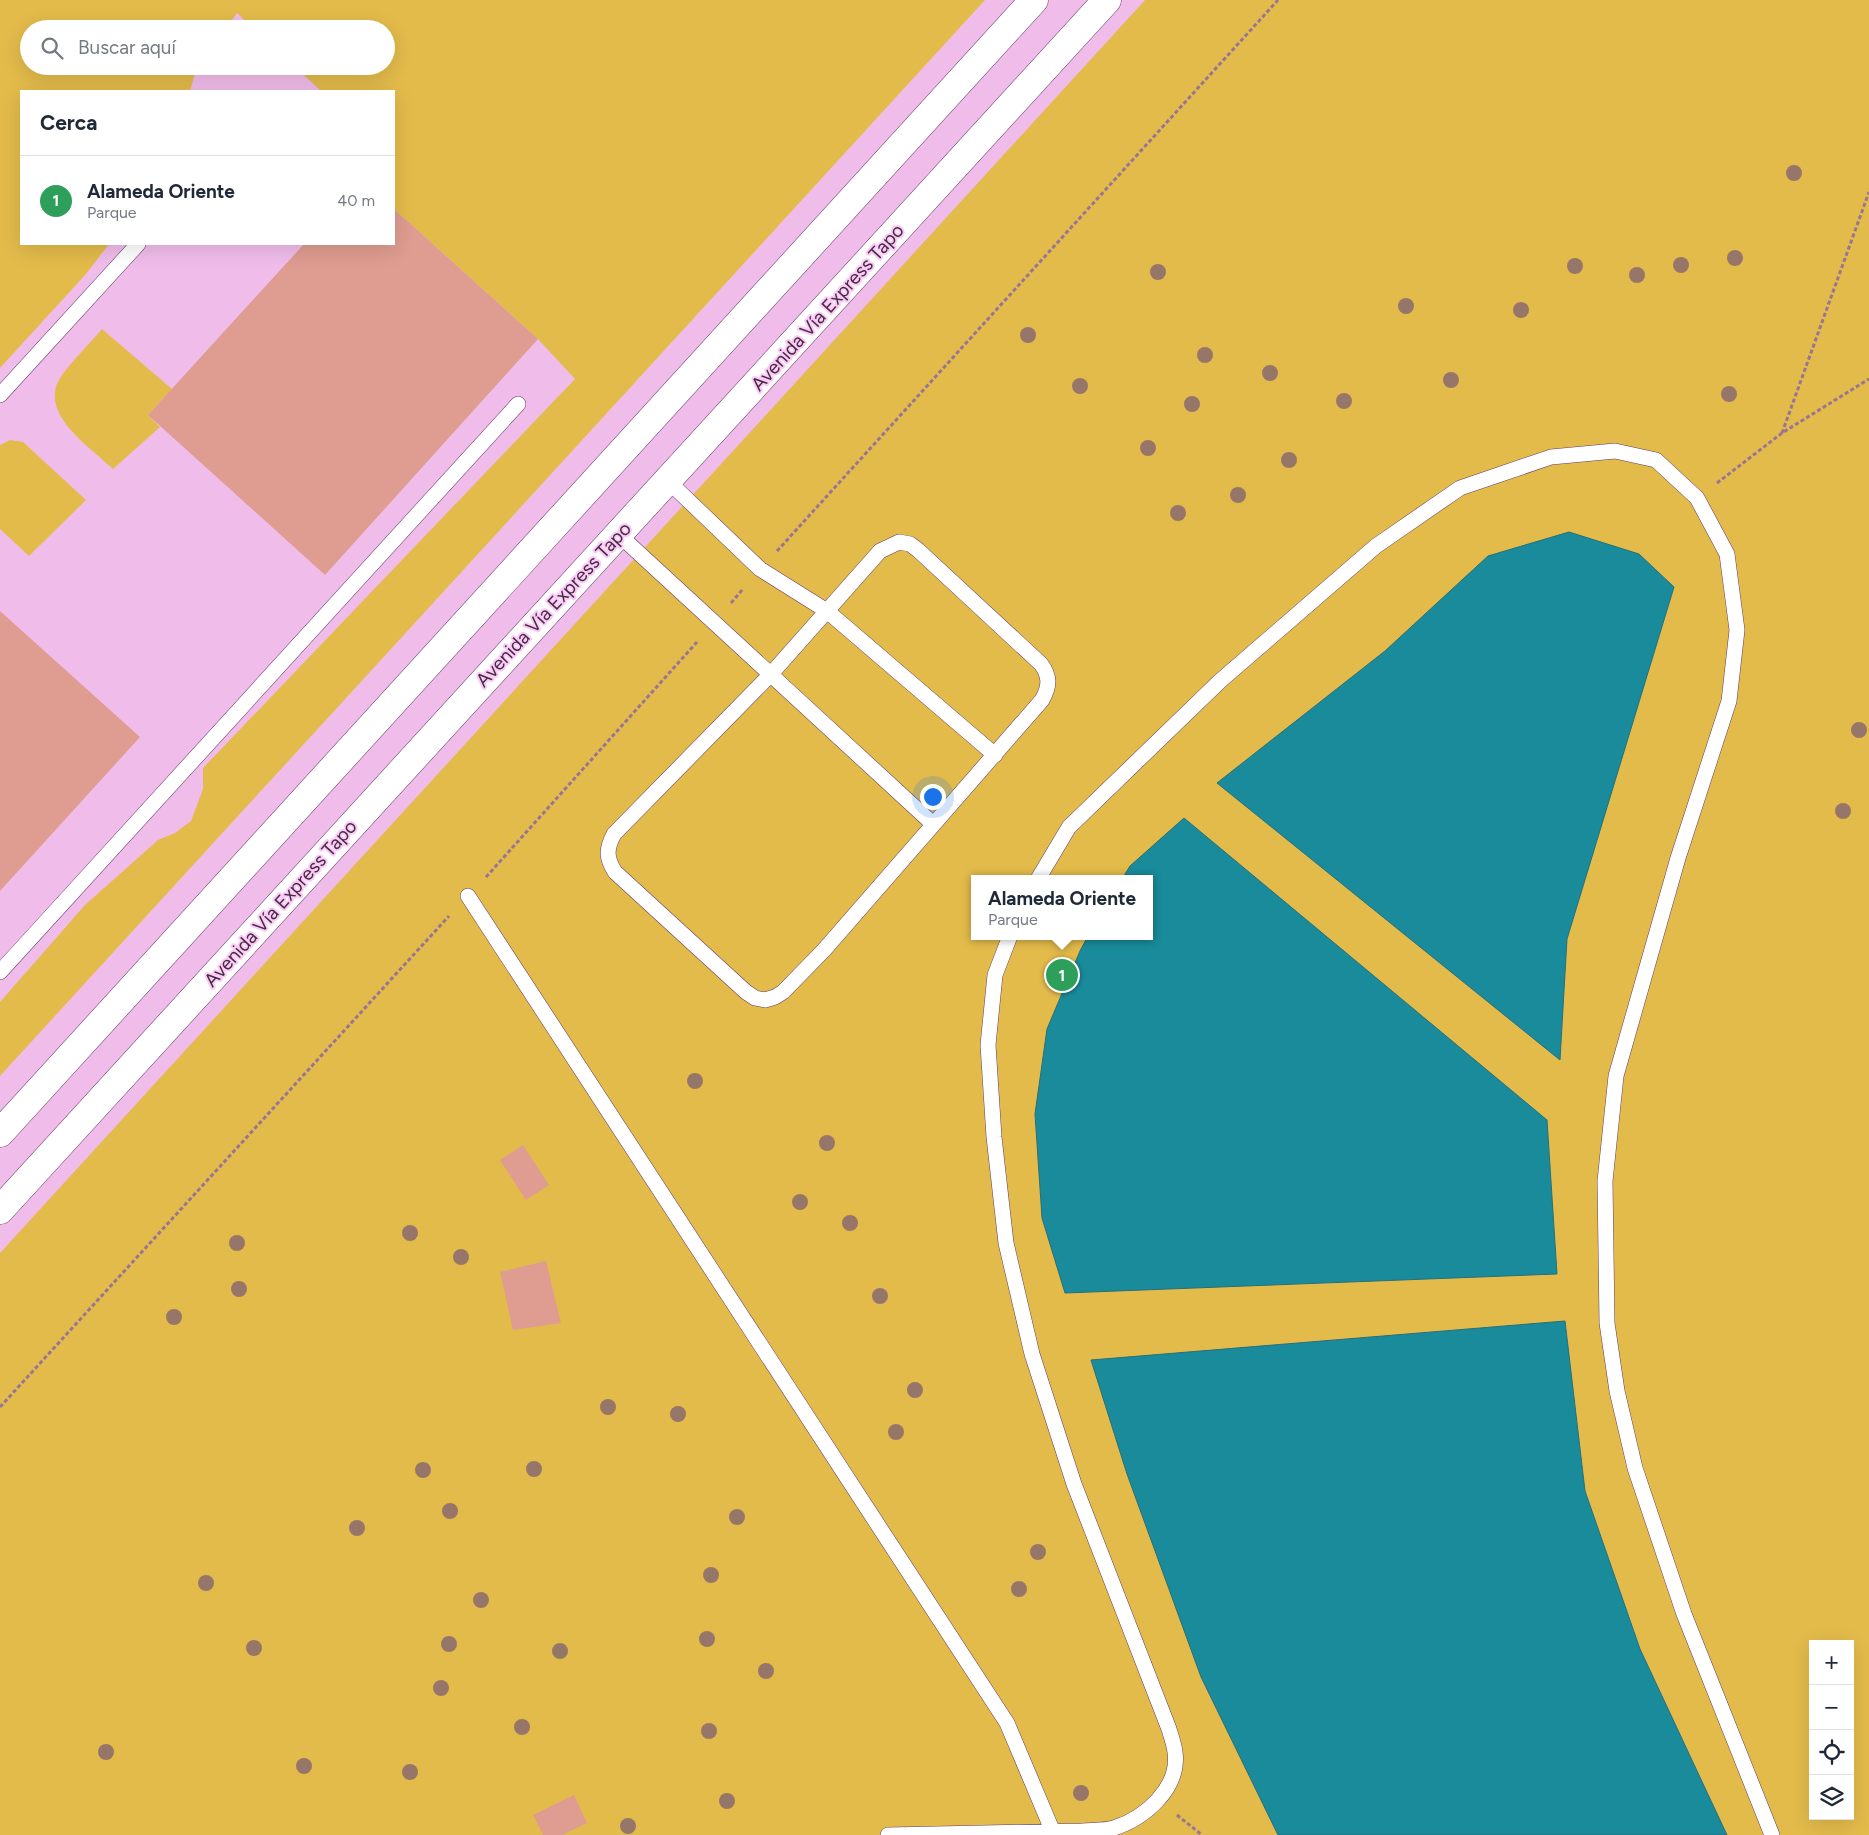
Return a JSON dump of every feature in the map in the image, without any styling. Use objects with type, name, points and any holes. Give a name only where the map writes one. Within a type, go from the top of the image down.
[{"type":"main road","points":[[0,1133],[1034,0]]},
{"type":"main road","name":"Avenida Vía Express Tapo","points":[[0,1210],[1107,0]]},
{"type":"lane","points":[[0,395],[137,245]]},
{"type":"lane","points":[[0,972],[518,404]]},
{"type":"lane","points":[[1040,875],[1070,827],[1220,681],[1376,546],[1460,488],[1551,457],[1615,451],[1656,460],[1697,498],[1727,554],[1737,630],[1729,701],[1678,858],[1616,1076],[1605,1181],[1607,1322],[1618,1391],[1635,1468],[1684,1614],[1772,1835]]},
{"type":"lane","points":[[668,481],[760,569],[827,611],[995,755]]},
{"type":"lane","points":[[618,533],[714,624],[771,674],[933,824]]},
{"type":"lane","points":[[899,542],[910,544],[918,550],[1041,664],[1047,672],[1049,681],[1047,691],[1042,700],[824,950],[784,992],[765,1000],[755,998],[746,992],[623,879],[609,864],[607,853],[614,834],[771,674],[880,551],[899,542]]},
{"type":"lane","points":[[468,896],[1007,1723],[1053,1832]]},
{"type":"lane","points":[[888,1835],[1053,1832],[1113,1828],[1139,1816],[1159,1801],[1173,1775],[1175,1753],[1169,1729],[1071,1474],[1032,1354],[1006,1243],[994,1137],[988,1045],[995,974],[1008,940]]},
{"type":"path","points":[[0,1407],[468,896],[714,624],[760,569],[1278,0]]},
{"type":"path","points":[[1782,433],[1869,192]]},
{"type":"path","points":[[1697,498],[1782,433],[1869,379]]},
{"type":"path","points":[[1159,1801],[1202,1835]]},
{"type":"shaded area","points":[[0,0],[985,0],[0,1076],[0,1002],[85,905],[158,840],[175,833],[191,821],[203,789],[203,768],[575,379],[538,339],[395,210],[395,90],[320,90],[304,75],[395,75],[395,20],[244,20],[237,13],[232,20],[20,20],[20,75],[194,75],[190,90],[20,90],[20,245],[108,245],[86,274],[0,368]]},
{"type":"shaded area","points":[[1145,0],[1869,0],[1869,1835],[0,1835],[0,1253]]},
{"type":"shaded area","points":[[102,329],[172,389],[148,415],[160,427],[113,469],[69,428],[60,415],[55,402],[55,389],[62,375]]},
{"type":"shaded area","points":[[10,440],[23,442],[86,500],[29,556],[0,529],[0,445]]},
{"type":"shaded area","points":[[1569,532],[1639,554],[1674,587],[1567,939],[1560,1060],[1217,783],[1385,651],[1488,556]]},
{"type":"shaded area","points":[[1184,818],[1547,1120],[1557,1274],[1065,1293],[1042,1218],[1035,1114],[1047,1029],[1086,940],[1153,940],[1153,875],[1124,875],[1130,866]]},
{"type":"shaded area","points":[[1565,1321],[1585,1491],[1640,1649],[1727,1835],[1278,1835],[1201,1677],[1127,1474],[1091,1360]]},
{"type":"building","points":[[395,210],[538,339],[325,575],[148,415],[303,245],[395,245]]},
{"type":"building","points":[[0,611],[140,737],[0,891]]},
{"type":"building","points":[[523,1145],[549,1185],[526,1200],[500,1160]]},
{"type":"building","points":[[546,1261],[561,1323],[513,1330],[500,1272]]},
{"type":"building","points":[[574,1795],[587,1823],[562,1835],[543,1835],[533,1815]]},
{"type":"place","name":"Alameda Oriente","points":[[1062,975]]}]
